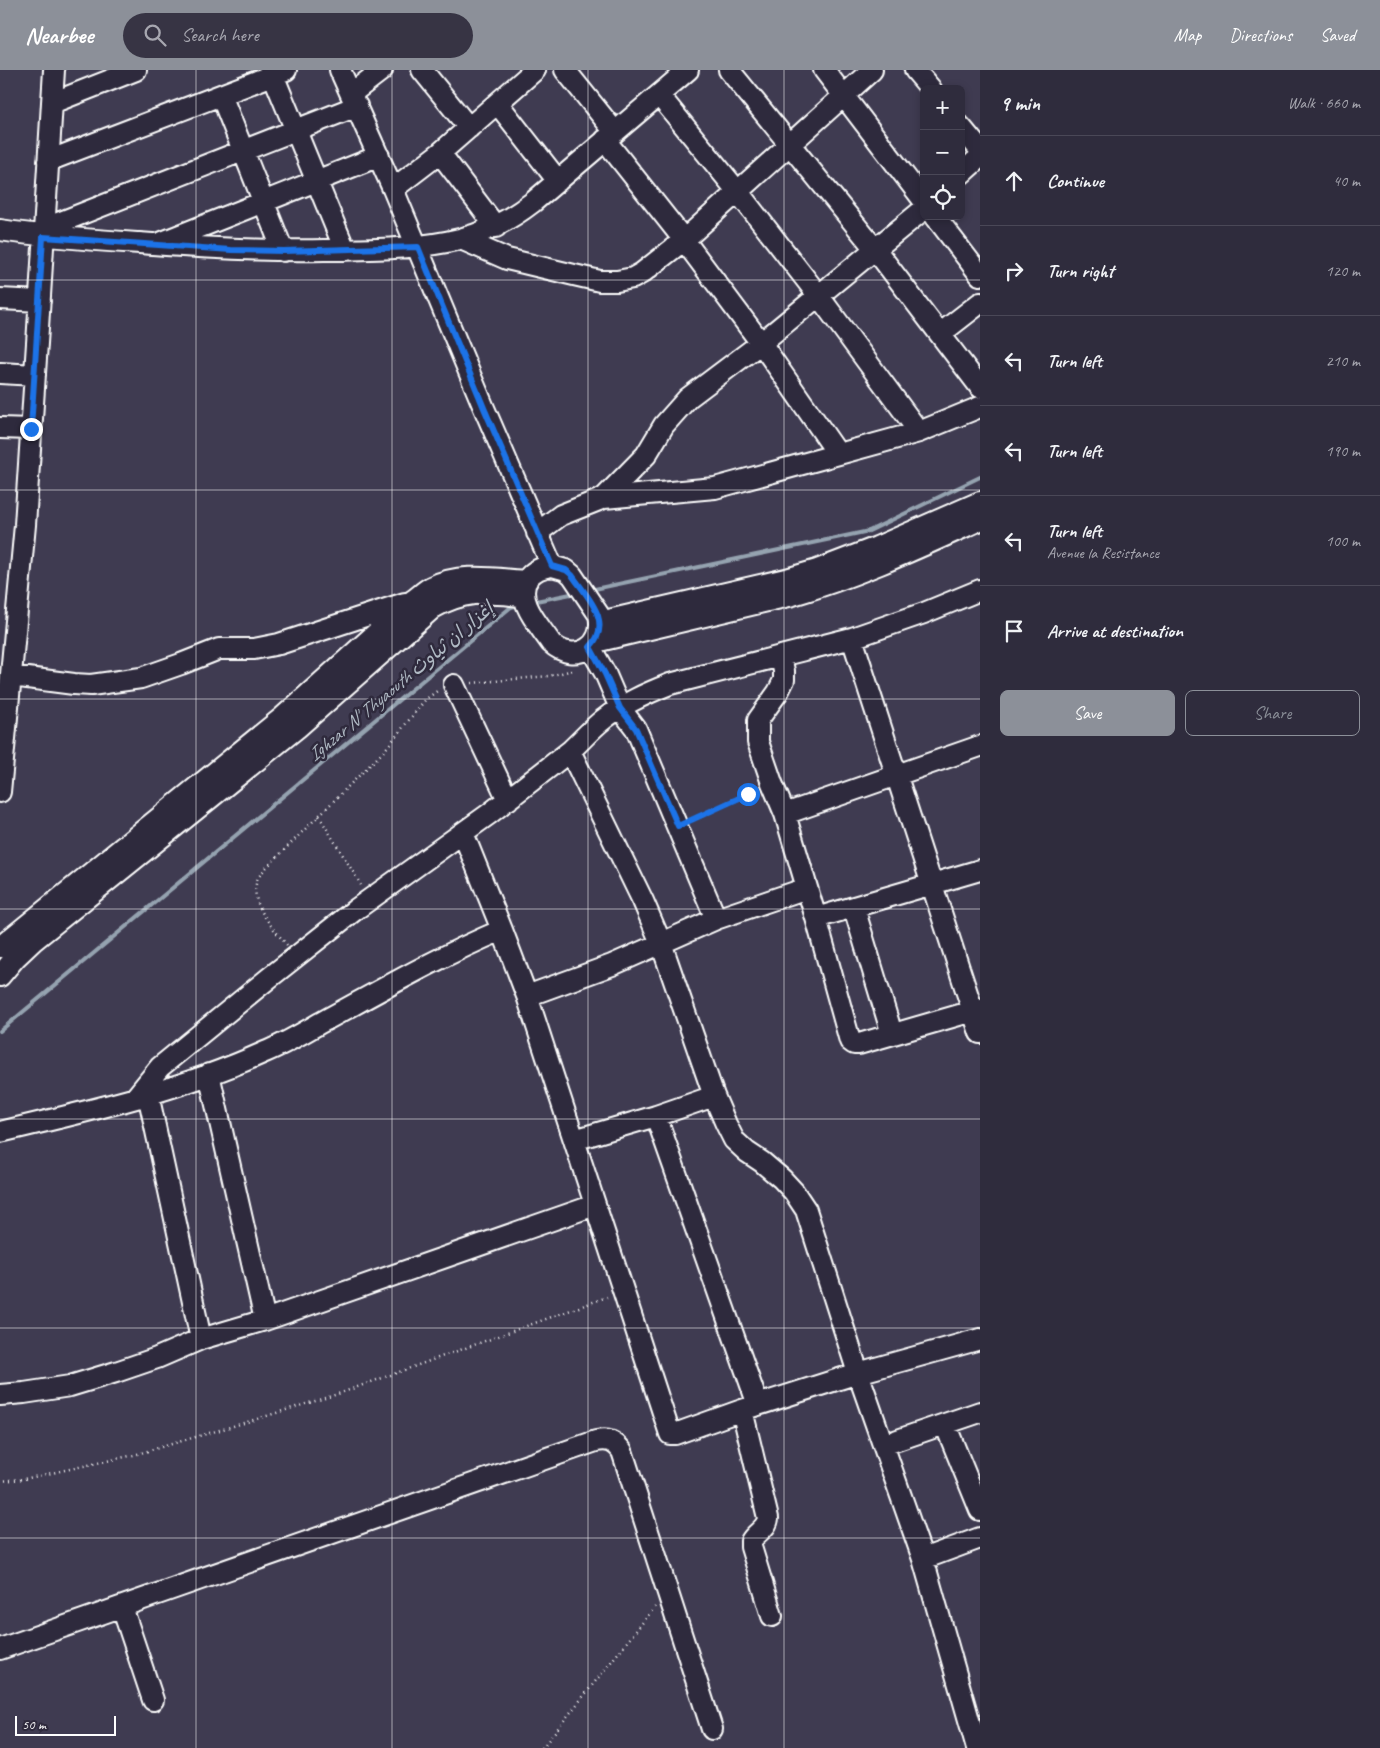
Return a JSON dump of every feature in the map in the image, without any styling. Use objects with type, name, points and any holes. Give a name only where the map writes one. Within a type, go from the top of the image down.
[{"type":"street","points":[[0,792],[12,676],[31,429],[54,70]]},
{"type":"street","points":[[52,103],[136,70]]},
{"type":"street","points":[[340,70],[418,247],[552,566]]},
{"type":"street","points":[[43,233],[297,130],[354,100],[382,70]]},
{"type":"street","points":[[422,70],[469,128]]},
{"type":"street","points":[[393,189],[440,153],[535,70]]},
{"type":"street","points":[[566,70],[610,136],[684,240],[761,343],[838,454]]},
{"type":"street","points":[[0,230],[231,250],[284,251],[418,247],[461,239],[496,226],[513,217],[659,95],[686,70]]},
{"type":"street","points":[[729,70],[875,248],[980,387]]},
{"type":"street","points":[[824,70],[920,196]]},
{"type":"street","points":[[461,239],[491,254],[514,261],[600,281],[617,281],[633,278],[684,240],[872,70]]},
{"type":"street","points":[[915,70],[928,85]]},
{"type":"street","points":[[48,161],[277,72],[297,130],[345,250]]},
{"type":"street","points":[[221,95],[284,251]]},
{"type":"street","points":[[659,95],[818,294],[919,432]]},
{"type":"street","points":[[498,104],[558,180]]},
{"type":"street","points":[[964,130],[980,150]]},
{"type":"street","points":[[440,153],[496,226]]},
{"type":"street","points":[[156,244],[378,156]]},
{"type":"street","points":[[965,170],[980,157]]},
{"type":"street","points":[[604,498],[646,455],[664,425],[688,398],[761,343],[818,294],[920,212]]},
{"type":"street","points":[[938,220],[980,275]]},
{"type":"street","points":[[0,299],[40,301]]},
{"type":"street","points":[[940,334],[980,303]]},
{"type":"street","points":[[0,373],[35,375]]},
{"type":"street","points":[[537,533],[561,515],[604,498],[715,488],[919,432],[980,407]]},
{"type":"street","points":[[0,428],[31,429]]},
{"type":"street","points":[[600,622],[786,579],[817,570],[877,547],[980,502]]},
{"type":"street","points":[[716,919],[636,729],[620,708],[594,650],[600,622],[599,615],[572,575],[566,570],[552,566],[537,570],[525,588],[525,603],[551,643],[557,648],[570,653],[594,650],[825,586],[887,562],[980,520]]},
{"type":"street","points":[[0,947],[283,717],[412,601],[431,587],[453,579],[476,577],[525,588]]},
{"type":"street","points":[[0,976],[33,941],[297,728],[433,608],[446,600],[461,595],[525,588]]},
{"type":"street","points":[[201,1339],[142,1096],[160,1067],[370,900],[508,800],[570,751],[604,719],[620,708],[649,692],[670,684],[852,638],[924,613],[980,590]]},
{"type":"street","points":[[12,676],[91,685],[141,678],[219,649],[254,649],[279,644],[412,601]]},
{"type":"street","points":[[852,638],[931,884],[976,1010],[980,1034]]},
{"type":"street","points":[[781,656],[784,680],[778,692],[758,720],[759,749],[785,814],[850,1041],[854,1044],[859,1044],[976,1010]]},
{"type":"street","points":[[454,685],[508,800]]},
{"type":"street","points":[[785,814],[980,746]]},
{"type":"street","points":[[570,751],[643,901],[661,943],[714,1096],[734,1140],[782,1179],[794,1192],[806,1210],[858,1373],[923,1559],[972,1747]]},
{"type":"street","points":[[462,833],[527,996],[670,1434],[675,1434],[858,1373],[980,1339]]},
{"type":"street","points":[[816,918],[980,870]]},
{"type":"street","points":[[527,996],[612,965],[716,919],[807,888]]},
{"type":"street","points":[[854,908],[892,1034]]},
{"type":"street","points":[[0,1132],[62,1119],[142,1096],[209,1074],[266,1052],[455,951],[502,930]]},
{"type":"street","points":[[209,1074],[265,1320]]},
{"type":"street","points":[[574,1140],[656,1116],[714,1096]]},
{"type":"street","points":[[656,1116],[750,1408],[768,1518],[764,1528],[751,1541],[751,1547],[772,1616]]},
{"type":"street","points":[[0,1395],[70,1386],[157,1358],[201,1339],[265,1320],[595,1205]]},
{"type":"street","points":[[883,1445],[980,1412]]},
{"type":"street","points":[[945,1424],[980,1510]]},
{"type":"street","points":[[0,1649],[606,1439],[615,1442],[622,1451],[712,1728]]},
{"type":"street","points":[[923,1559],[980,1538]]},
{"type":"street","points":[[122,1607],[153,1700]]},
{"type":"path","points":[[297,957],[262,912],[257,901],[256,889],[258,878],[384,751],[431,694],[454,685],[549,676],[594,650]]},
{"type":"path","points":[[678,826],[772,784]]},
{"type":"path","points":[[319,816],[370,900]]},
{"type":"path","points":[[0,1481],[24,1480],[134,1455],[248,1422],[338,1394],[623,1291]]},
{"type":"path","points":[[542,1748],[668,1591]]},
{"type":"waterway","name":"Ighzar N' Thyaouth إغزار ان ثياوث","points":[[590,590],[869,531],[980,477]]},
{"type":"waterway","name":"Ighzar N' Thyaouth إغزار ان ثياوث","points":[[531,602],[576,593]]},
{"type":"waterway","name":"Ighzar N' Thyaouth إغزار ان ثياوث","points":[[0,1031],[511,607],[519,605]]},
{"type":"route","points":[[31,429],[43,237],[231,250],[284,251],[418,247],[484,408],[552,566],[566,570],[572,575],[599,615],[600,629],[595,642],[590,647],[605,674],[620,708],[636,729],[678,826],[748,794]]}]
